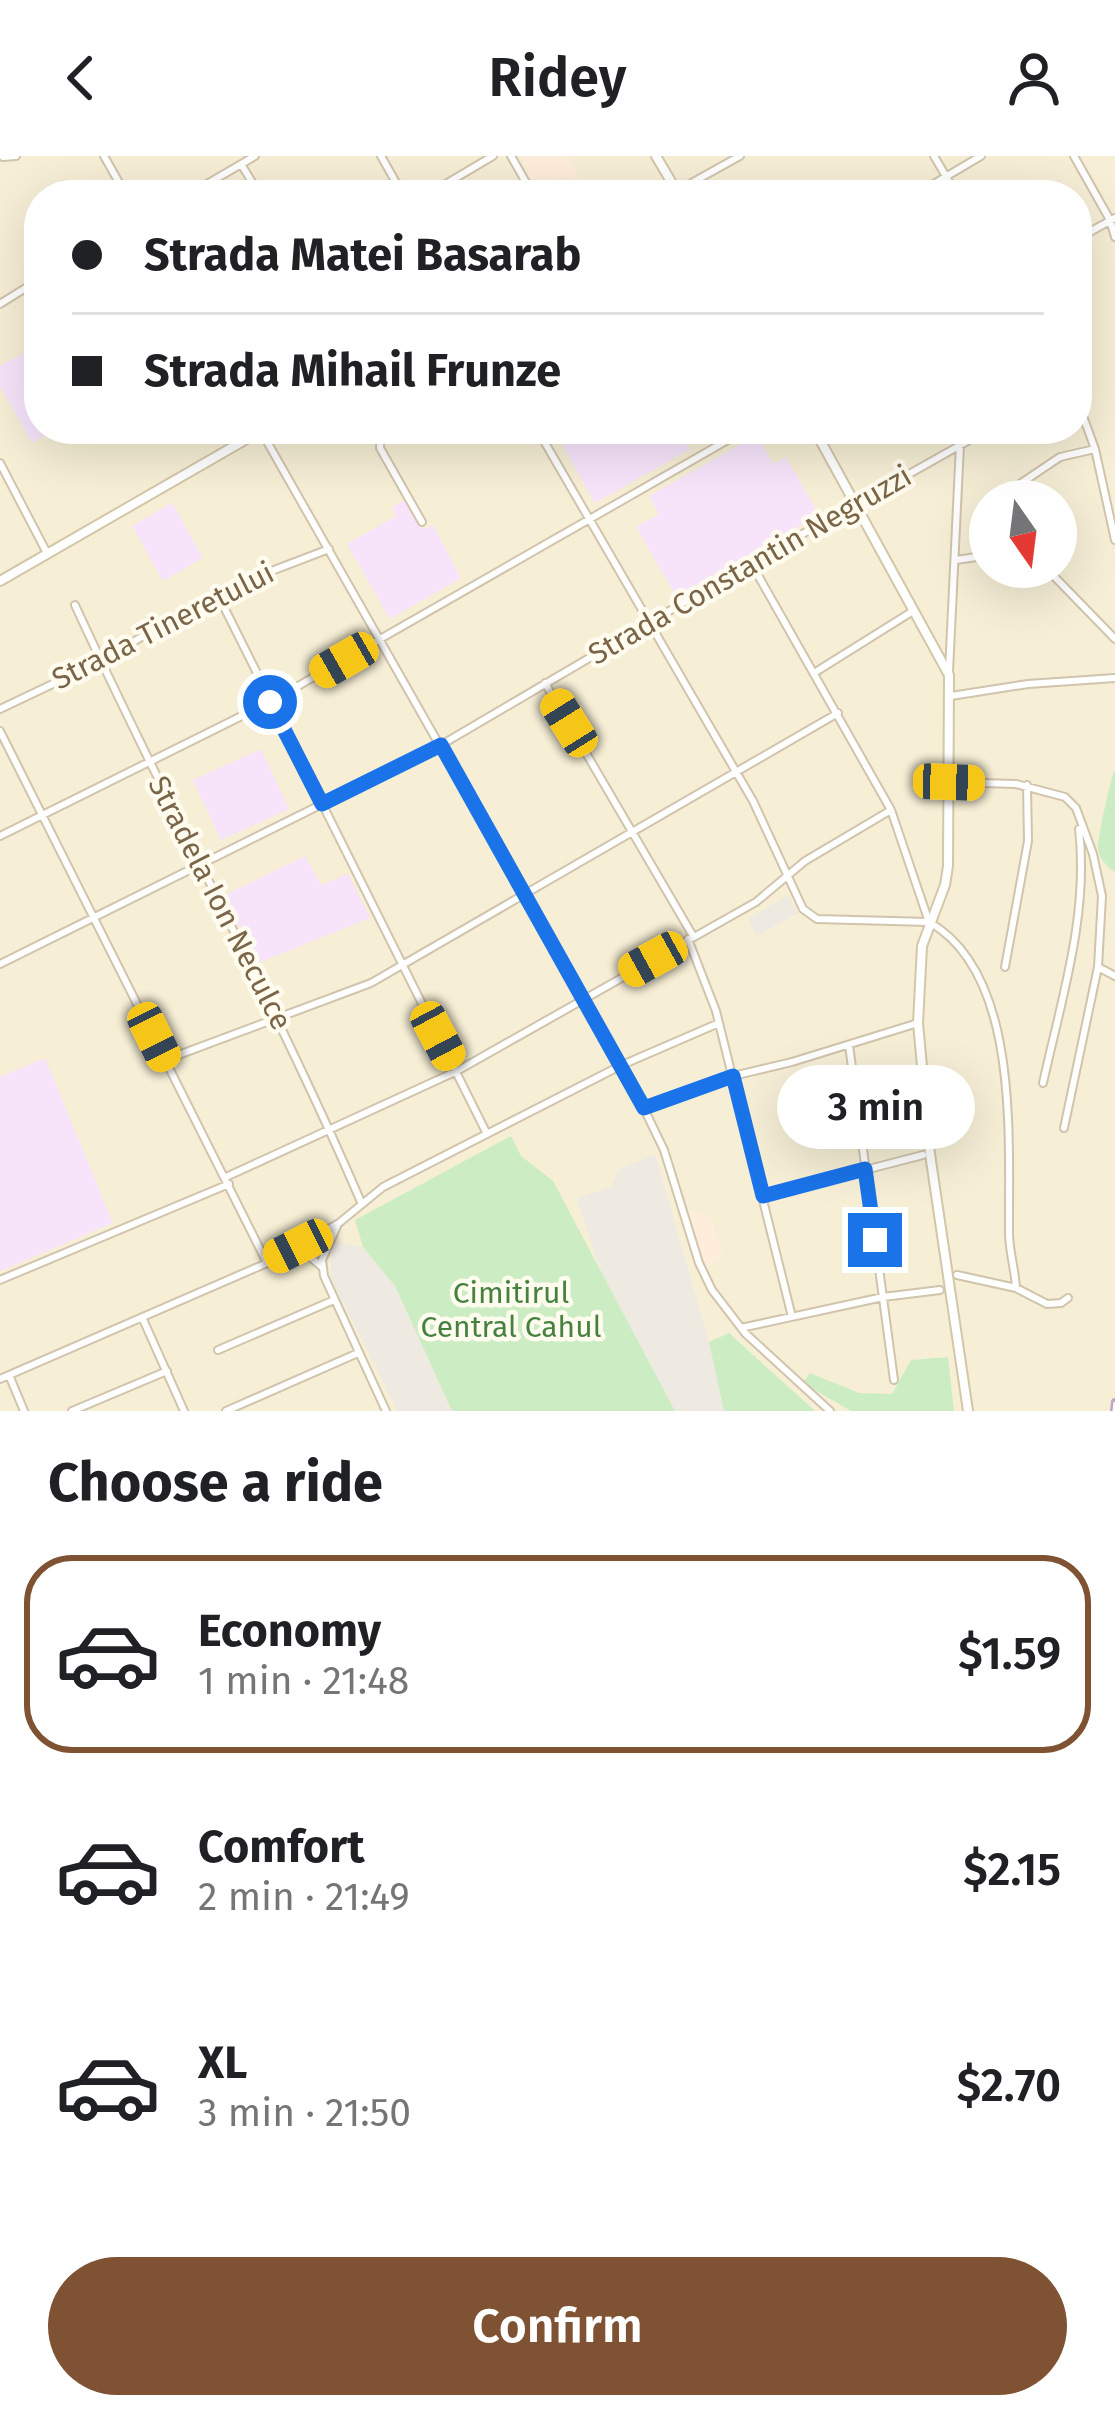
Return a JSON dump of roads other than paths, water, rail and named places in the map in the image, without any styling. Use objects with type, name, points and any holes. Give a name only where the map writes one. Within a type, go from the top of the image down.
[{"type":"main road","points":[[0,580],[237,444]]},
{"type":"main road","points":[[823,444],[949,675],[946,875],[920,963],[917,1023],[930,1154],[968,1411]]},
{"type":"street","points":[[0,167],[3,157],[16,156]]},
{"type":"street","points":[[214,180],[255,156]]},
{"type":"street","points":[[452,180],[493,156]]},
{"type":"street","points":[[700,180],[740,156]]},
{"type":"street","points":[[934,156],[948,180]]},
{"type":"street","points":[[939,180],[981,156]]},
{"type":"street","points":[[242,164],[251,180]]},
{"type":"street","points":[[1092,185],[1113,219],[1115,236]]},
{"type":"street","points":[[1092,441],[1115,540]]},
{"type":"street","points":[[269,444],[622,1064],[676,1183],[699,1263],[712,1290],[741,1328],[830,1411]]},
{"type":"street","points":[[380,444],[422,522]]},
{"type":"street","points":[[545,444],[736,772],[802,909],[812,918],[929,922]]},
{"type":"street","points":[[0,836],[270,702],[720,444]]},
{"type":"street","points":[[949,675],[960,445]]},
{"type":"street","name":"Strada Constantin Negruzzi","points":[[0,964],[441,745],[960,445]]},
{"type":"street","points":[[1026,480],[1060,457],[1095,449]]},
{"type":"street","points":[[0,463],[47,553]]},
{"type":"street","name":"Strada Tineretului","points":[[0,709],[100,661],[199,603],[213,599],[222,603],[248,580],[329,549]]},
{"type":"street","points":[[956,560],[969,558]]},
{"type":"street","points":[[751,563],[891,810],[929,922],[967,955],[993,1009],[1007,1124],[1009,1238],[1016,1288]]},
{"type":"street","points":[[1066,588],[1115,639]]},
{"type":"street","points":[[222,603],[488,1134]]},
{"type":"street","name":"Stradela Ion Neculce","points":[[75,605],[148,762],[278,1016],[361,1202]]},
{"type":"street","points":[[814,673],[915,609]]},
{"type":"street","points":[[951,696],[1115,678]]},
{"type":"street","points":[[545,683],[633,830],[690,938],[719,1023],[792,1317]]},
{"type":"street","points":[[165,1060],[401,967],[838,713]]},
{"type":"street","points":[[0,731],[267,1262]]},
{"type":"street","points":[[949,782],[1027,785],[1065,796],[1074,803],[1080,820],[1102,896],[1098,967],[1064,1128]]},
{"type":"street","points":[[1005,967],[1028,841],[1027,785]]},
{"type":"street","points":[[0,1280],[457,1071],[768,894],[785,877],[891,810]]},
{"type":"street","points":[[1043,1083],[1078,912],[1080,820]]},
{"type":"street","points":[[1098,967],[1115,976]]},
{"type":"street","points":[[24,1411],[4,1377],[267,1262],[339,1223],[361,1202],[488,1134],[622,1064],[719,1023]]},
{"type":"street","points":[[644,1108],[733,1076],[917,1023]]},
{"type":"street","points":[[849,1045],[894,1380]]},
{"type":"street","points":[[763,1196],[923,1156]]},
{"type":"street","points":[[322,1267],[339,1223]]},
{"type":"street","points":[[298,1246],[322,1267],[384,1410]]},
{"type":"street","points":[[957,1275],[1016,1288],[1047,1304],[1069,1298]]},
{"type":"street","points":[[741,1328],[883,1297],[940,1290]]},
{"type":"street","points":[[218,1350],[334,1300]]},
{"type":"street","points":[[142,1317],[184,1411]]},
{"type":"street","points":[[226,1411],[358,1353]]},
{"type":"street","points":[[72,1411],[167,1371]]},
{"type":"railway","points":[[1114,1411],[1115,1402]]},
{"type":"park label","name":"Cimitirul Central Cahul","points":[[511,1310]]}]
